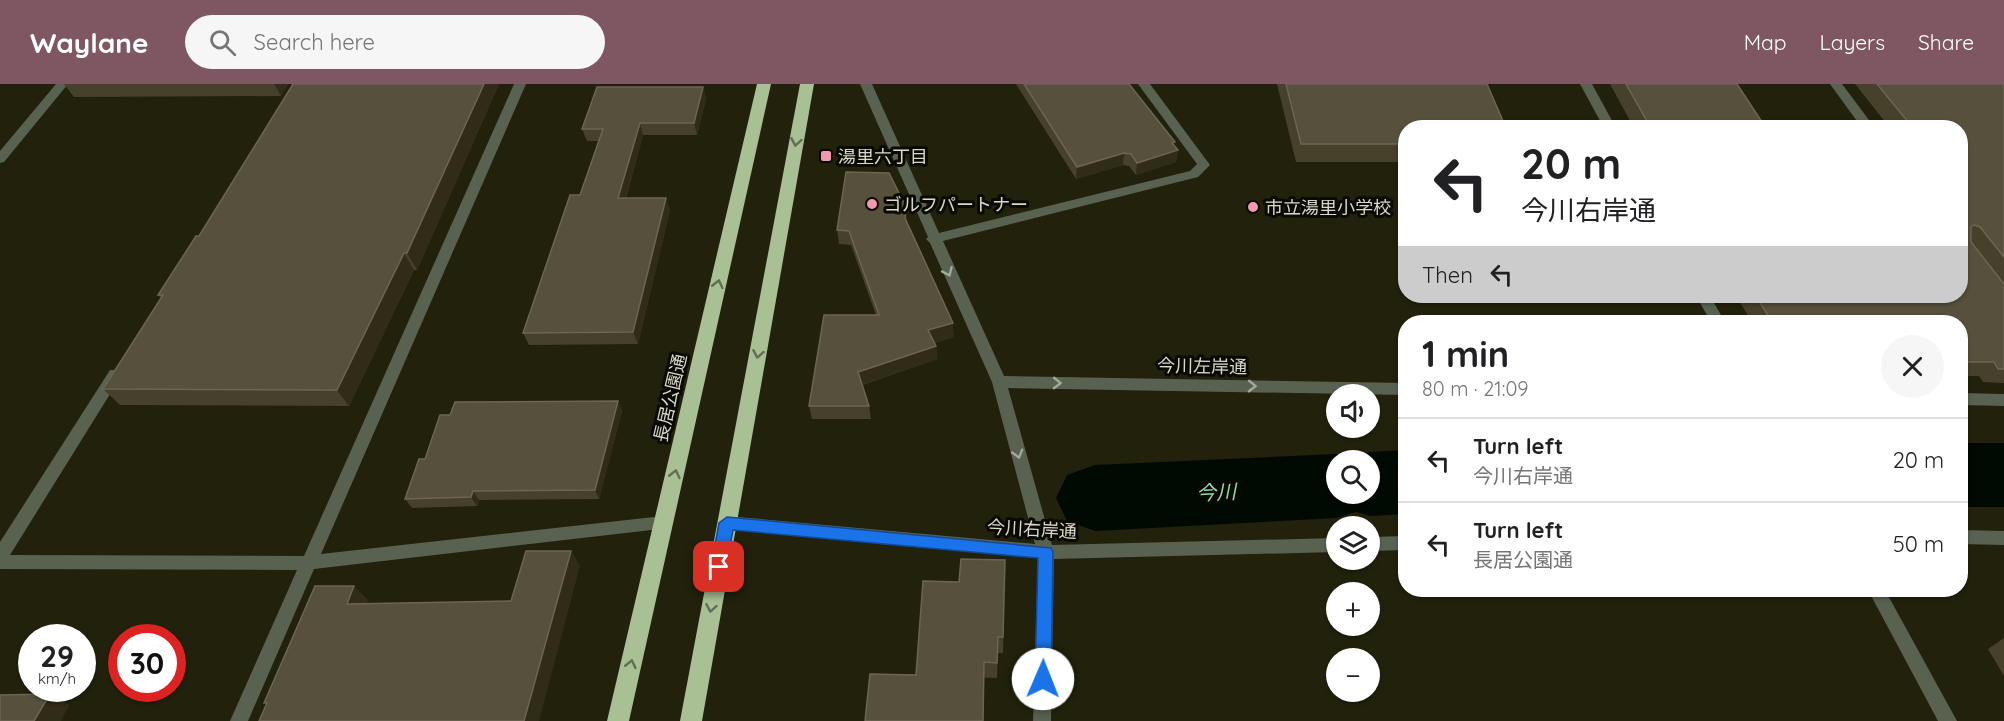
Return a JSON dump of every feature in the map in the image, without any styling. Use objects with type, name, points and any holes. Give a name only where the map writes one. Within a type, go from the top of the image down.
[{"type":"highway","name":"長居公園通","points":[[618,721],[764,84]]},
{"type":"highway","points":[[691,721],[807,84]]},
{"type":"street","points":[[0,159],[62,84]]},
{"type":"street","points":[[239,721],[307,562],[520,84]]},
{"type":"street","points":[[866,84],[933,239],[999,382],[1046,552],[1042,721]]},
{"type":"street","points":[[933,239],[1194,174],[1204,165],[1144,84]]},
{"type":"street","points":[[1586,84],[1606,120]]},
{"type":"street","points":[[1836,84],[1863,120]]},
{"type":"street","points":[[0,556],[120,365]]},
{"type":"street","name":"今川左岸通","points":[[999,382],[1398,389]]},
{"type":"street","points":[[1968,399],[2004,400]]},
{"type":"street","points":[[0,562],[307,562],[663,523]]},
{"type":"street","name":"今川右岸通","points":[[727,523],[1046,552],[1326,545]]},
{"type":"street","points":[[1968,537],[2004,538]]},
{"type":"street","points":[[1380,544],[1398,543]]},
{"type":"street","points":[[1880,597],[1948,721]]},
{"type":"building","points":[[293,84],[484,84],[407,253],[404,253],[337,390],[103,389],[163,295],[158,295],[196,236],[199,236]]},
{"type":"building","points":[[1024,84],[1129,84],[1175,142],[1172,143],[1178,150],[1137,163],[1131,154],[1124,153],[1077,167]]},
{"type":"building","points":[[1286,84],[1487,84],[1503,120],[1398,120],[1398,144],[1301,144]]},
{"type":"building","points":[[1626,84],[1737,84],[1761,120],[1646,120]]},
{"type":"building","points":[[1877,84],[2004,84],[2004,257],[1980,227],[1974,225],[1971,227],[1971,242],[2004,284],[2004,369],[1998,369],[1994,362],[1968,362],[1968,315],[1768,315],[1760,303],[1968,303],[1968,120],[1906,120]]},
{"type":"building","points":[[597,87],[703,87],[694,123],[640,123],[618,198],[666,198],[633,332],[523,333],[570,195],[580,195],[603,129],[582,129]]},
{"type":"building","points":[[846,172],[889,173],[906,207],[905,218],[953,323],[928,330],[936,346],[858,372],[869,406],[809,406],[824,315],[879,315],[849,231],[837,230]]},
{"type":"building","points":[[618,401],[595,490],[473,491],[471,497],[405,499],[419,459],[425,459],[440,415],[450,415],[455,402]]},
{"type":"building","points":[[526,551],[571,551],[524,721],[259,721],[267,703],[264,703],[315,586],[354,586],[347,604],[511,601]]},
{"type":"building","points":[[961,559],[1005,560],[1003,637],[998,637],[997,663],[984,662],[983,721],[865,721],[870,674],[916,675],[923,581],[959,582]]},
{"type":"building","points":[[0,695],[18,695],[18,702],[45,702],[34,721],[0,721]]},
{"type":"waterway","name":"今川","points":[[1968,475],[2004,475]]},
{"type":"waterway","name":"今川","points":[[1380,483],[1398,482]]},
{"type":"waterway","name":"今川","points":[[1095,498],[1326,486]]},
{"type":"place","name":"湯里六丁目","points":[[826,156]]},
{"type":"place","name":"ゴルフパートナー","points":[[872,204]]},
{"type":"place","name":"市立湯里小学校","points":[[1253,207]]},
{"type":"route","points":[[719,567],[727,523],[1046,552],[1043,679]]}]
